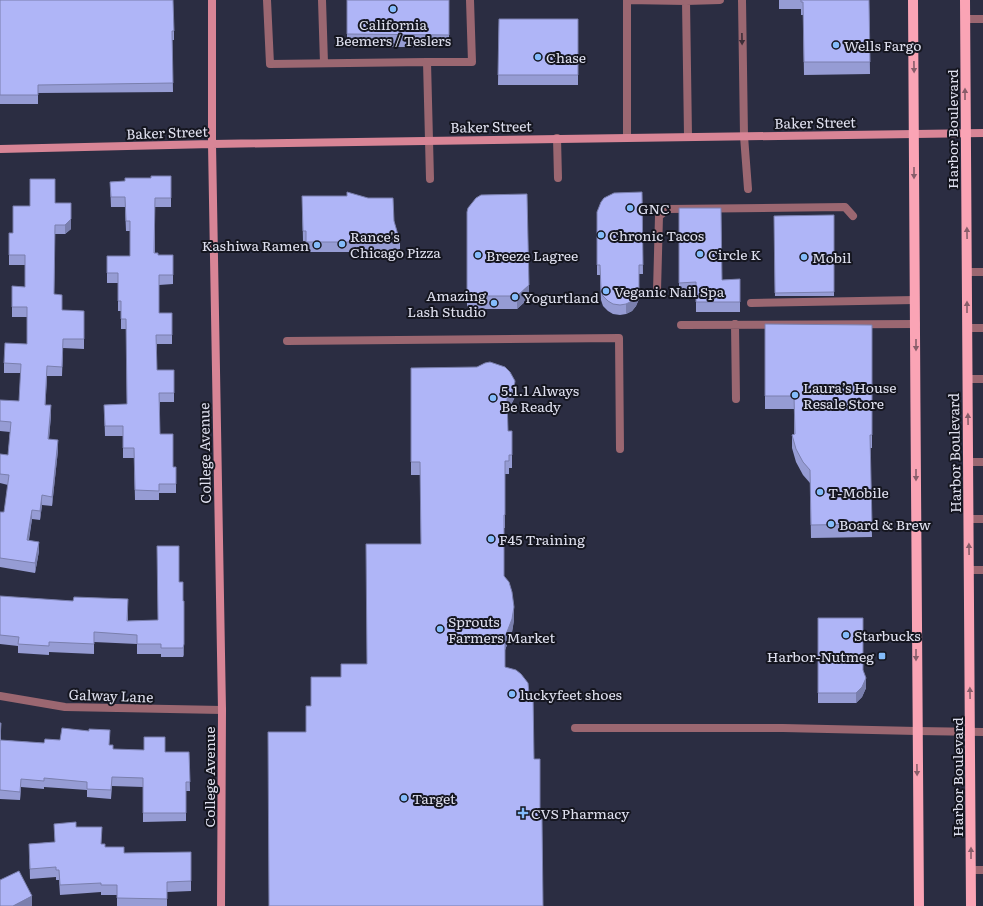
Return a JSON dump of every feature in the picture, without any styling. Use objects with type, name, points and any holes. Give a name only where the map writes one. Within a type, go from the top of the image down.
[{"type":"main road","name":"College Avenue","points":[[212,0],[212,144],[222,710],[221,906]]},
{"type":"main road","points":[[913,0],[919,906]]},
{"type":"main road","name":"Harbor Boulevard","points":[[965,0],[972,906]]},
{"type":"main road","name":"Baker Street","points":[[0,149],[430,140],[983,133]]},
{"type":"street","points":[[267,0],[270,64],[472,62],[470,0]]},
{"type":"street","points":[[322,0],[324,63]]},
{"type":"street","points":[[627,137],[627,0],[720,0]]},
{"type":"street","points":[[742,0],[744,136],[748,189]]},
{"type":"street","points":[[686,1],[688,136]]},
{"type":"street","points":[[965,19],[983,19]]},
{"type":"street","points":[[427,62],[430,179]]},
{"type":"street","points":[[557,138],[558,178]]},
{"type":"street","points":[[657,291],[659,216],[668,209],[845,207],[853,216]]},
{"type":"street","points":[[967,272],[983,272]]},
{"type":"street","points":[[751,303],[915,300]]},
{"type":"street","points":[[735,324],[736,399]]},
{"type":"street","points":[[681,325],[916,324]]},
{"type":"street","points":[[967,328],[983,328]]},
{"type":"street","points":[[287,342],[619,338],[620,449]]},
{"type":"street","points":[[967,379],[983,379]]},
{"type":"street","points":[[968,462],[983,462]]},
{"type":"street","points":[[969,519],[983,518]]},
{"type":"street","points":[[969,570],[983,570]]},
{"type":"street","name":"Galway Lane","points":[[0,696],[65,707],[222,710]]},
{"type":"street","points":[[575,728],[775,728],[983,732]]},
{"type":"street","points":[[971,870],[983,870]]},
{"type":"building","points":[[0,0],[173,0],[173,83],[38,85],[38,95],[0,95]]},
{"type":"building","points":[[347,0],[449,0],[449,35],[347,34]]},
{"type":"building","name":"Wells Fargo","points":[[801,0],[869,0],[870,62],[804,62],[803,2],[801,2]]},
{"type":"building","name":"Chase","points":[[499,19],[578,19],[578,75],[498,75]]},
{"type":"building","points":[[151,176],[171,176],[171,198],[155,198],[154,253],[158,253],[158,255],[173,255],[173,275],[159,275],[159,313],[172,313],[172,335],[156,335],[157,370],[174,370],[174,393],[159,393],[160,434],[173,434],[173,467],[176,467],[176,484],[159,484],[159,491],[135,490],[134,448],[123,448],[123,426],[105,426],[104,405],[127,404],[126,319],[121,319],[121,301],[118,301],[118,273],[107,273],[107,256],[130,256],[130,221],[126,221],[125,197],[111,197],[110,182],[125,181],[125,178],[151,178]]},
{"type":"building","points":[[30,179],[55,179],[55,203],[71,203],[71,219],[65,225],[55,225],[54,294],[62,295],[62,310],[84,311],[84,339],[63,339],[62,367],[47,366],[45,405],[51,405],[48,439],[58,440],[52,497],[42,495],[40,511],[32,510],[27,540],[39,542],[35,563],[0,558],[0,512],[4,512],[9,475],[0,474],[0,454],[8,455],[11,422],[0,421],[0,400],[19,401],[21,364],[4,363],[5,343],[27,344],[27,307],[12,307],[12,286],[25,287],[25,255],[9,255],[9,233],[13,233],[13,206],[30,206]]},
{"type":"building","points":[[347,192],[368,198],[393,198],[394,221],[400,242],[306,242],[306,231],[303,231],[302,196],[347,196]]},
{"type":"building","points":[[642,192],[643,265],[639,265],[639,289],[632,301],[620,305],[613,304],[603,296],[601,290],[600,265],[597,265],[597,212],[604,198],[614,193]]},
{"type":"building","points":[[527,194],[529,285],[517,296],[467,296],[468,208],[476,198],[481,195]]},
{"type":"building","name":"Circle K","points":[[679,208],[721,208],[722,280],[740,279],[740,302],[696,302],[696,282],[679,283]]},
{"type":"building","name":"Mobil","points":[[834,215],[834,292],[775,293],[774,216]]},
{"type":"building","points":[[765,324],[872,325],[872,435],[870,435],[872,524],[811,525],[810,470],[803,462],[796,449],[792,435],[795,434],[794,396],[765,396]]},
{"type":"building","points":[[490,362],[505,367],[515,381],[514,387],[507,399],[508,431],[512,431],[512,455],[509,455],[509,461],[505,461],[504,576],[509,582],[514,607],[512,619],[505,637],[505,667],[516,670],[521,674],[528,683],[529,693],[533,693],[534,759],[540,759],[540,819],[542,819],[543,906],[269,906],[268,732],[306,732],[306,706],[311,706],[311,677],[341,677],[341,664],[367,664],[366,544],[421,544],[420,462],[411,462],[411,368],[477,367]]},
{"type":"building","points":[[157,546],[179,546],[179,582],[183,582],[184,601],[183,648],[161,648],[161,644],[137,644],[137,635],[94,632],[94,644],[49,642],[49,646],[18,644],[19,637],[0,635],[0,596],[73,601],[74,597],[128,599],[127,621],[158,620]]},
{"type":"building","points":[[818,618],[863,618],[863,670],[866,678],[862,687],[856,693],[818,693]]},
{"type":"building","points":[[62,728],[89,731],[89,729],[110,730],[109,745],[113,745],[113,749],[144,750],[144,737],[165,737],[165,752],[189,752],[190,782],[186,782],[186,813],[143,813],[143,778],[112,777],[111,790],[87,789],[87,782],[44,778],[44,781],[21,779],[20,792],[0,790],[0,740],[44,743],[45,739],[60,740]]},
{"type":"building","points":[[76,822],[76,827],[102,827],[101,844],[105,844],[105,847],[124,847],[124,853],[191,852],[191,881],[167,882],[167,899],[117,898],[117,885],[101,885],[101,883],[60,885],[59,870],[56,870],[56,867],[30,869],[29,844],[55,842],[54,824]]},
{"type":"building","points":[[19,871],[32,896],[13,906],[0,906],[0,880]]},
{"type":"place","name":"California Beemers / Teslers","points":[[393,9]]},
{"type":"place","name":"Wells Fargo","points":[[836,45]]},
{"type":"place","name":"Chase","points":[[538,57]]},
{"type":"place","name":"GNC","points":[[630,208]]},
{"type":"place","name":"Chronic Tacos","points":[[601,235]]},
{"type":"place","name":"Rance's Chicago Pizza","points":[[342,244]]},
{"type":"place","name":"Kashiwa Ramen","points":[[317,245]]},
{"type":"place","name":"Circle K","points":[[700,254]]},
{"type":"place","name":"Breeze Lagree","points":[[478,255]]},
{"type":"place","name":"Mobil","points":[[804,257]]},
{"type":"place","name":"Veganic Nail Spa","points":[[606,291]]},
{"type":"place","name":"Yogurtland","points":[[515,297]]},
{"type":"place","name":"Amazing Lash Studio","points":[[494,303]]},
{"type":"place","name":"Laura’s House Resale Store","points":[[795,395]]},
{"type":"place","name":"5.1.1 Always Be Ready","points":[[493,398]]},
{"type":"place","name":"T-Mobile","points":[[820,492]]},
{"type":"place","name":"Board & Brew","points":[[831,524]]},
{"type":"place","name":"F45 Training","points":[[491,539]]},
{"type":"place","name":"Sprouts Farmers Market","points":[[440,629]]},
{"type":"place","name":"Starbucks","points":[[846,635]]},
{"type":"place","name":"Harbor-Nutmeg","points":[[882,656]]},
{"type":"place","name":"luckyfeet shoes","points":[[512,694]]},
{"type":"place","name":"Target","points":[[404,798]]},
{"type":"place","name":"CVS Pharmacy","points":[[523,813]]}]
